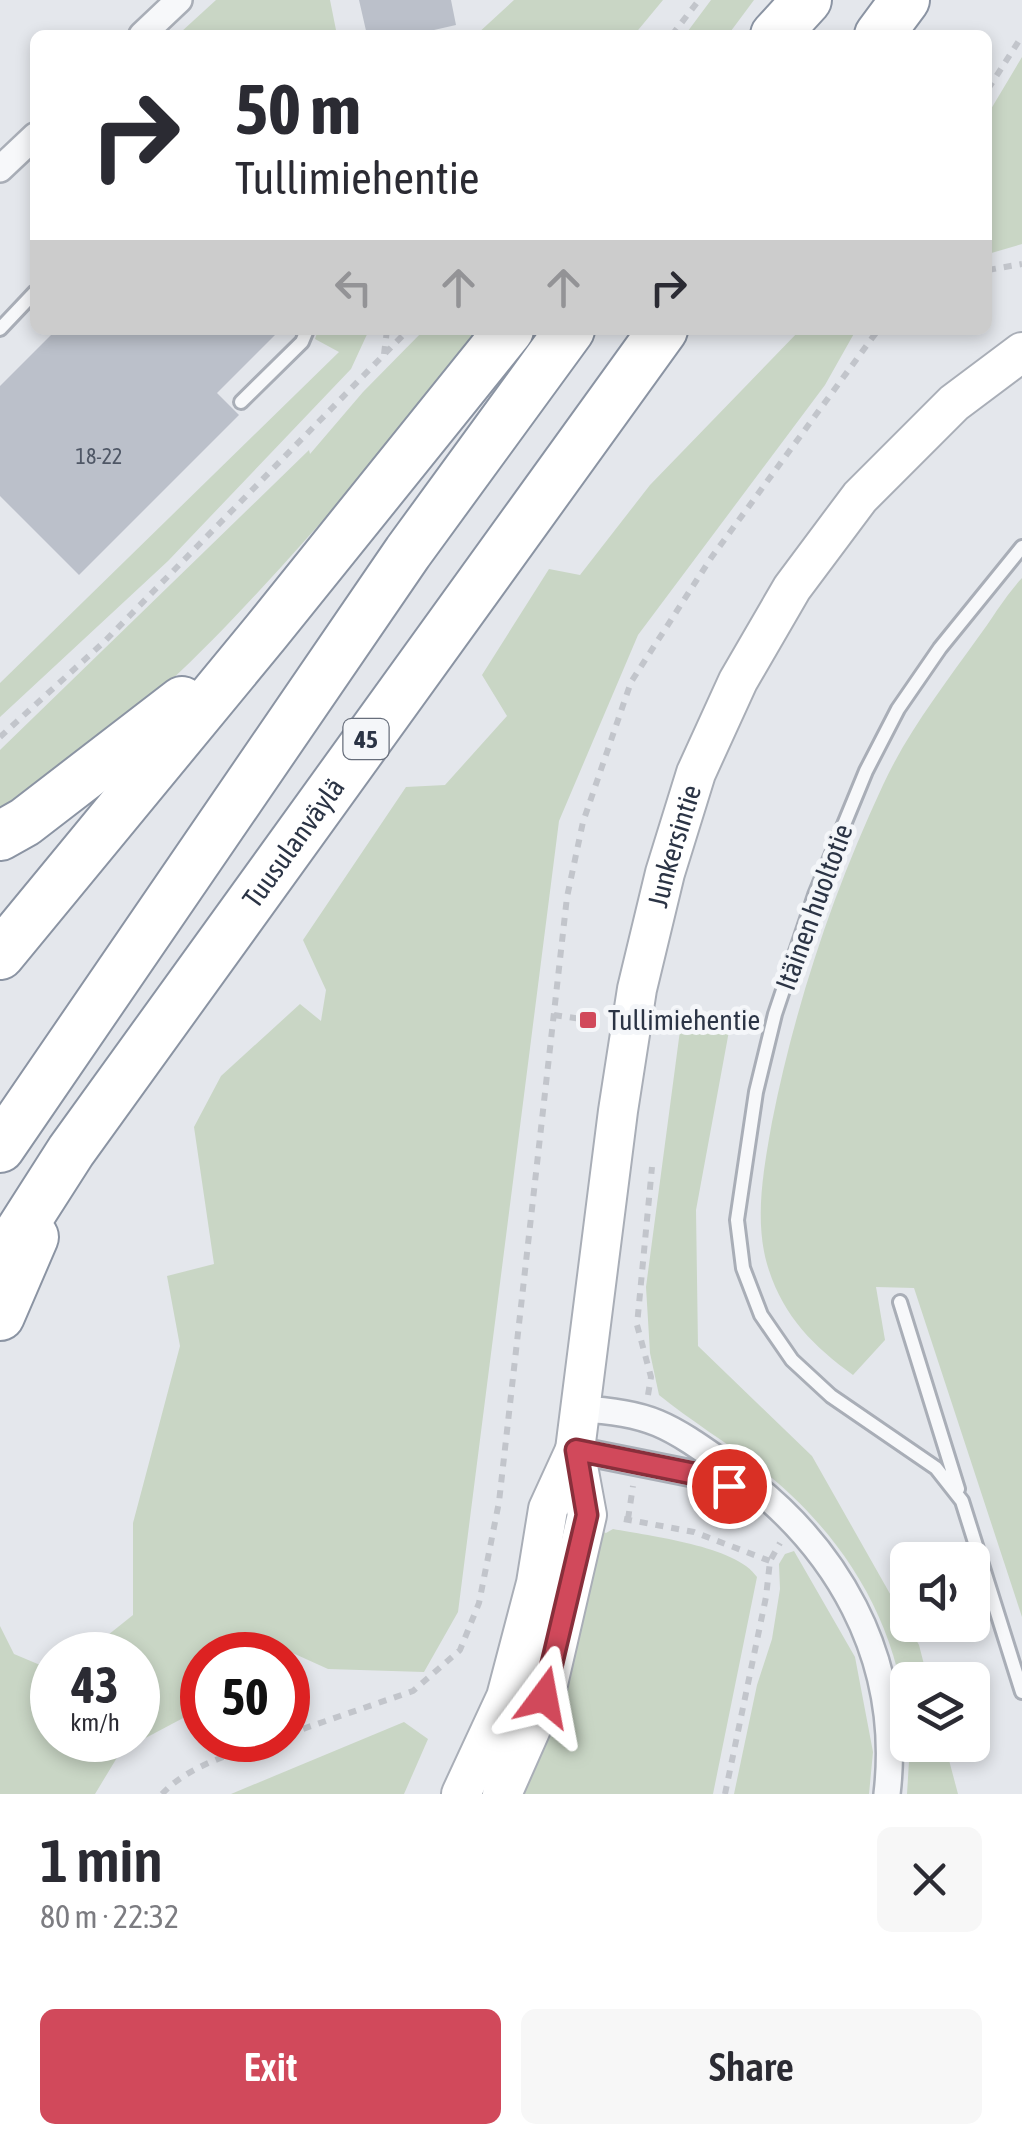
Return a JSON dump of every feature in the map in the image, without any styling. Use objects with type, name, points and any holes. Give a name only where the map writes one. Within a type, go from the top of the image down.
[{"type":"highway","points":[[780,30],[808,0]]},
{"type":"highway","points":[[788,30],[808,0]]},
{"type":"highway","points":[[882,30],[905,0]]},
{"type":"highway","points":[[0,954],[505,335]]},
{"type":"highway","points":[[0,1148],[408,552],[566,335]]},
{"type":"highway","name":"Tuusulanväylä","points":[[0,1262],[71,1151],[659,335]]},
{"type":"highway","points":[[0,836],[25,822],[139,737],[266,632]]},
{"type":"highway","points":[[0,1316],[71,1151]]},
{"type":"main road","name":"Junkersintie","points":[[502,1794],[544,1697],[587,1515],[576,1450],[618,1111],[637,989],[665,873],[696,773],[738,681],[792,588],[860,497],[954,403],[1022,352]]},
{"type":"main road","name":"Junkersintie","points":[[461,1794],[506,1697],[536,1583],[548,1509],[576,1450]]},
{"type":"street","points":[[147,30],[178,0]]},
{"type":"street","points":[[0,169],[30,149]]},
{"type":"street","points":[[580,1409],[644,1416],[690,1439],[765,1492],[794,1520],[850,1596],[880,1674],[891,1740],[886,1794]]},
{"type":"street","points":[[576,1450],[695,1474],[729,1486],[794,1520]]},
{"type":"lane","points":[[0,328],[30,297]]},
{"type":"lane","points":[[241,402],[305,335]]},
{"type":"lane","name":"Itäinen huoltotie","points":[[1022,547],[940,648],[898,709],[866,771],[815,895],[775,1014],[756,1092],[737,1220],[743,1268],[755,1300],[792,1360],[831,1396],[936,1468],[962,1502],[1022,1692]]},
{"type":"lane","points":[[900,1302],[962,1502]]},
{"type":"path","points":[[676,30],[698,0]]},
{"type":"path","points":[[992,83],[1022,36]]},
{"type":"path","points":[[992,269],[1022,264]]},
{"type":"path","points":[[384,354],[386,335]]},
{"type":"path","points":[[0,737],[105,641],[403,335]]},
{"type":"path","points":[[554,1015],[588,1020]]},
{"type":"path","points":[[644,1416],[651,1377],[637,1325],[652,1166]]},
{"type":"path","points":[[628,1519],[636,1462]]},
{"type":"path","points":[[499,1502],[548,1509]]},
{"type":"path","points":[[587,1515],[694,1532],[770,1560]]},
{"type":"path","points":[[725,1794],[766,1598],[770,1560],[794,1520]]},
{"type":"path","points":[[310,1726],[412,1690],[449,1662]]},
{"type":"path","points":[[162,1794],[187,1774],[211,1762]]},
{"type":"green space","points":[[216,0],[330,0],[336,30],[183,30]]},
{"type":"green space","points":[[514,0],[663,0],[638,30],[481,30]]},
{"type":"green space","points":[[711,0],[754,0],[732,30],[689,30]]},
{"type":"green space","points":[[1022,57],[1022,244],[992,253],[992,107]]},
{"type":"green space","points":[[316,335],[367,335],[351,369],[168,561],[0,717],[0,683],[339,352],[315,339]]},
{"type":"green space","points":[[419,335],[487,335],[202,650],[87,752],[0,809],[0,750],[309,450],[310,454]]},
{"type":"green space","points":[[795,335],[853,335],[825,385],[638,635],[559,821],[458,1612],[424,1672],[328,1669],[310,1661],[310,1632],[180,1632],[180,1720],[160,1730],[160,1632],[112,1632],[133,1615],[133,1523],[180,1346],[167,1276],[214,1264],[194,1127],[221,1076],[300,1004],[321,1021],[326,990],[303,940],[406,787],[445,785],[507,716],[482,675],[549,569],[580,575],[650,485]]},
{"type":"green space","points":[[1022,578],[1022,1617],[914,1288],[876,1287],[885,1340],[853,1375],[812,1340],[781,1299],[763,1247],[761,1211],[772,1122],[792,1035],[817,950],[848,866],[903,747]]},
{"type":"green space","points":[[681,1023],[729,1031],[696,1210],[698,1346],[812,1456],[890,1594],[890,1642],[917,1642],[923,1662],[895,1662],[860,1580],[815,1519],[746,1458],[659,1395],[650,1353],[646,1287]]},
{"type":"green space","points":[[613,1529],[712,1550],[747,1566],[757,1577],[713,1794],[522,1794],[598,1530],[606,1533]]},
{"type":"green space","points":[[794,1551],[855,1657],[873,1752],[869,1794],[734,1794],[757,1685],[772,1639],[780,1589],[779,1564],[785,1554]]},
{"type":"green space","points":[[0,1626],[14,1654],[30,1661],[30,1762],[114,1762],[95,1794],[0,1794]]},
{"type":"green space","points":[[404,1722],[428,1739],[404,1794],[231,1794]]},
{"type":"green space","points":[[909,1762],[950,1762],[958,1794],[907,1794]]},
{"type":"building","points":[[359,0],[451,0],[456,25],[434,30],[366,30]]},
{"type":"building","points":[[51,335],[275,335],[217,393],[239,415],[79,575],[0,496],[0,386]]},
{"type":"place","name":"Tullimiehentie","points":[[588,1020]]},
{"type":"route","points":[[544,1697],[587,1515],[576,1450],[695,1474],[729,1486]]}]
